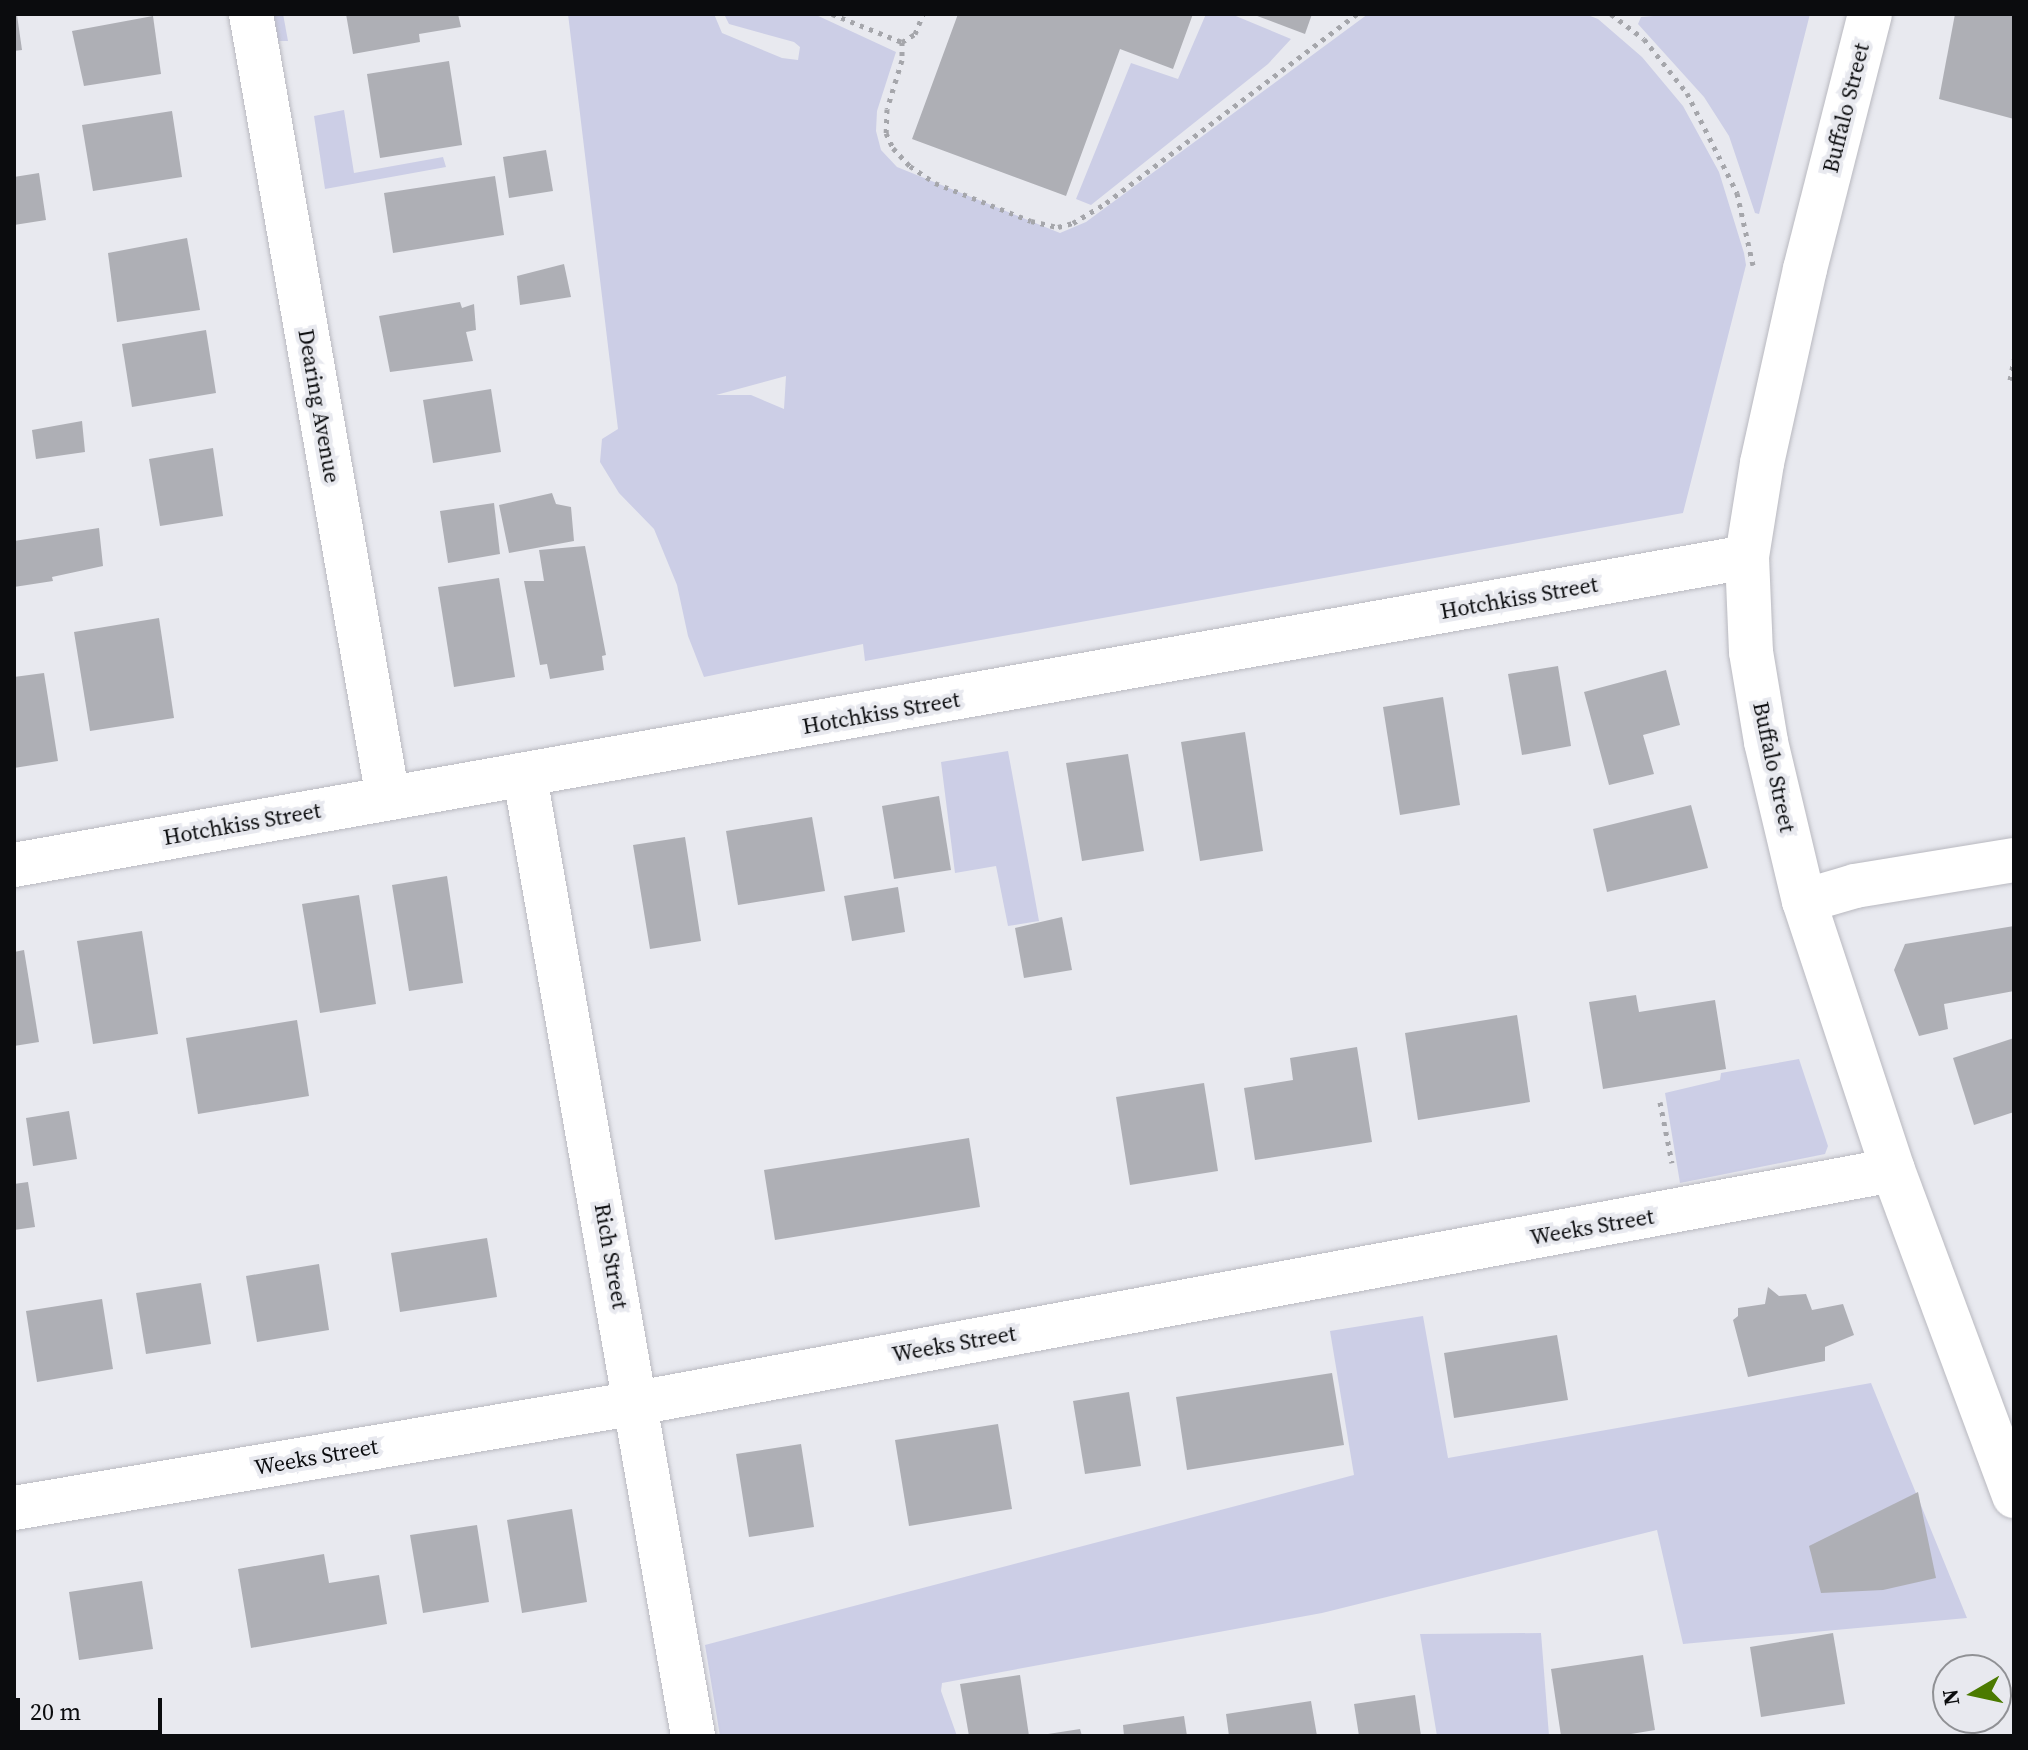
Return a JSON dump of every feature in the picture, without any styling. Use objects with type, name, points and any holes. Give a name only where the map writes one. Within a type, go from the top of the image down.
[{"type":"street","name":"Dearing Avenue","points":[[251,14],[388,798]]},
{"type":"street","name":"Buffalo Street","points":[[1870,14],[1805,269],[1762,463],[1747,557],[1753,667],[1766,742],[1804,901],[1893,1170],[2006,1450],[2014,1496]]},
{"type":"street","name":"Hotchkiss Street","points":[[14,865],[388,798],[525,777],[1747,557]]},
{"type":"street","name":"Rich Street","points":[[525,777],[693,1736]]},
{"type":"street","points":[[1804,901],[1855,886],[2014,860]]},
{"type":"street","name":"Weeks Street","points":[[14,1508],[637,1403],[1893,1170]]},
{"type":"path","points":[[832,14],[902,42]]},
{"type":"path","points":[[902,42],[915,34],[923,14]]},
{"type":"path","points":[[902,42],[902,60],[887,109],[886,133],[893,148],[910,166],[935,183],[1031,221],[1058,227],[1073,223],[1106,203],[1357,14]]},
{"type":"path","points":[[1611,14],[1644,39],[1687,93],[1737,193],[1753,265]]},
{"type":"path","points":[[2010,380],[2014,359]]},
{"type":"path","points":[[1660,1102],[1681,1211]]},
{"type":"shaded area","points":[[267,14],[283,14],[288,41],[274,41]]},
{"type":"shaded area","points":[[568,14],[714,14],[722,33],[782,58],[798,60],[800,47],[794,42],[729,24],[724,14],[814,14],[896,52],[877,111],[876,131],[881,150],[897,167],[1060,233],[1086,222],[1368,14],[1585,14],[1598,19],[1642,57],[1683,106],[1719,172],[1746,265],[1683,513],[865,661],[863,644],[704,677],[688,636],[677,585],[654,529],[619,493],[600,462],[602,439],[618,429]],"holes":[[[786,376],[784,409],[751,395],[716,395]]]},
{"type":"shaded area","points":[[1206,14],[1231,14],[1291,39],[1268,64],[1091,205],[1076,199],[1131,63],[1178,79]]},
{"type":"shaded area","points":[[1810,14],[1759,214],[1755,213],[1729,136],[1704,97],[1638,24],[1641,17]]},
{"type":"shaded area","points":[[344,110],[354,173],[443,157],[446,167],[325,189],[314,116]]},
{"type":"shaded area","points":[[1008,751],[1039,921],[1008,926],[996,866],[955,873],[941,762]]},
{"type":"shaded area","points":[[1799,1059],[1828,1146],[1825,1154],[1680,1183],[1665,1093],[1720,1080],[1721,1073]]},
{"type":"shaded area","points":[[1423,1316],[1448,1458],[1871,1383],[1967,1618],[1683,1644],[1657,1530],[1322,1613],[942,1683],[941,1691],[957,1736],[720,1736],[705,1645],[1354,1475],[1330,1331]]},
{"type":"shaded area","points":[[1541,1633],[1549,1736],[1437,1736],[1420,1634]]},
{"type":"building","points":[[346,14],[458,14],[461,27],[419,34],[420,42],[353,54]]},
{"type":"building","points":[[958,14],[1193,14],[1173,69],[1120,49],[1066,196],[912,139]]},
{"type":"building","points":[[1252,14],[1312,14],[1305,34]]},
{"type":"building","points":[[1955,14],[2014,14],[2014,119],[1939,99]]},
{"type":"building","points":[[17,15],[22,50],[14,51],[14,16]]},
{"type":"building","points":[[153,16],[161,74],[84,86],[72,31]]},
{"type":"building","points":[[449,61],[462,145],[380,158],[367,74]]},
{"type":"building","points":[[172,111],[182,177],[93,191],[82,125]]},
{"type":"building","points":[[546,150],[553,191],[509,198],[503,157]]},
{"type":"building","points":[[39,173],[46,220],[14,225],[14,177]]},
{"type":"building","points":[[495,176],[504,235],[393,253],[384,193]]},
{"type":"building","points":[[187,238],[200,310],[117,322],[108,253]]},
{"type":"building","points":[[564,264],[571,297],[520,305],[517,276]]},
{"type":"building","points":[[460,302],[462,308],[474,304],[476,330],[466,332],[473,361],[390,372],[379,316]]},
{"type":"building","points":[[206,330],[216,393],[132,407],[122,344]]},
{"type":"building","points":[[491,389],[501,452],[433,463],[423,400]]},
{"type":"building","points":[[82,421],[85,452],[36,459],[32,430]]},
{"type":"building","points":[[213,448],[223,516],[160,526],[149,459]]},
{"type":"building","points":[[552,493],[556,504],[571,507],[574,541],[509,553],[499,505]]},
{"type":"building","points":[[494,503],[500,554],[448,563],[440,511]]},
{"type":"building","points":[[99,528],[103,566],[52,577],[53,581],[14,587],[14,541]]},
{"type":"building","points":[[585,546],[606,655],[602,656],[604,670],[550,679],[547,664],[540,665],[524,581],[544,581],[539,550]]},
{"type":"building","points":[[499,578],[515,677],[454,687],[438,587]]},
{"type":"building","points":[[159,618],[174,718],[90,731],[74,632]]},
{"type":"building","points":[[1558,666],[1571,746],[1522,755],[1508,674]]},
{"type":"building","points":[[1666,670],[1680,725],[1643,735],[1654,774],[1609,785],[1584,692]]},
{"type":"building","points":[[44,673],[58,761],[14,768],[14,677]]},
{"type":"building","points":[[1443,697],[1460,805],[1400,815],[1383,707]]},
{"type":"building","points":[[1245,732],[1263,851],[1200,861],[1181,742]]},
{"type":"building","points":[[1128,754],[1144,851],[1082,861],[1066,763]]},
{"type":"building","points":[[939,796],[951,870],[894,879],[882,806]]},
{"type":"building","points":[[1691,805],[1708,868],[1607,892],[1593,829]]},
{"type":"building","points":[[812,817],[825,891],[738,905],[726,831]]},
{"type":"building","points":[[685,837],[701,941],[650,949],[633,845]]},
{"type":"building","points":[[447,876],[463,983],[409,991],[392,885]]},
{"type":"building","points":[[898,887],[905,932],[852,941],[844,896]]},
{"type":"building","points":[[359,895],[376,1004],[320,1013],[302,904]]},
{"type":"building","points":[[1062,917],[1072,970],[1024,978],[1015,928]]},
{"type":"building","points":[[2014,926],[2014,991],[1944,1004],[1948,1029],[1919,1036],[1894,970],[1905,944]]},
{"type":"building","points":[[142,931],[158,1034],[93,1044],[77,941]]},
{"type":"building","points":[[24,950],[39,1042],[14,1046],[14,952]]},
{"type":"building","points":[[1636,995],[1639,1012],[1715,1000],[1726,1069],[1603,1089],[1589,1002]]},
{"type":"building","points":[[1517,1015],[1530,1102],[1418,1120],[1405,1033]]},
{"type":"building","points":[[297,1020],[309,1096],[198,1114],[186,1038]]},
{"type":"building","points":[[2014,1038],[2014,1112],[1974,1125],[1953,1058]]},
{"type":"building","points":[[1357,1047],[1372,1142],[1255,1160],[1244,1088],[1293,1080],[1290,1058]]},
{"type":"building","points":[[1204,1083],[1218,1171],[1130,1185],[1116,1097]]},
{"type":"building","points":[[69,1111],[77,1159],[33,1166],[26,1118]]},
{"type":"building","points":[[969,1138],[980,1207],[775,1240],[764,1170]]},
{"type":"building","points":[[28,1182],[35,1227],[14,1230],[14,1184]]},
{"type":"building","points":[[487,1238],[497,1297],[400,1312],[391,1253]]},
{"type":"building","points":[[319,1264],[329,1330],[257,1342],[246,1276]]},
{"type":"building","points":[[201,1283],[211,1344],[146,1354],[136,1293]]},
{"type":"building","points":[[1768,1287],[1779,1296],[1806,1294],[1812,1310],[1843,1304],[1854,1335],[1825,1347],[1825,1361],[1748,1377],[1733,1320],[1738,1316],[1738,1308],[1765,1304]]},
{"type":"building","points":[[102,1299],[113,1369],[37,1382],[26,1311]]},
{"type":"building","points":[[1557,1335],[1568,1400],[1454,1418],[1444,1353]]},
{"type":"building","points":[[1332,1373],[1344,1445],[1187,1470],[1176,1397]]},
{"type":"building","points":[[1129,1392],[1141,1466],[1085,1474],[1073,1401]]},
{"type":"building","points":[[998,1424],[1012,1509],[909,1526],[895,1440]]},
{"type":"building","points":[[801,1444],[814,1527],[749,1537],[736,1454]]},
{"type":"building","points":[[1918,1492],[1936,1578],[1883,1590],[1821,1593],[1809,1546]]},
{"type":"building","points":[[572,1509],[587,1602],[522,1613],[507,1520]]},
{"type":"building","points":[[477,1525],[489,1602],[423,1613],[410,1535]]},
{"type":"building","points":[[324,1554],[329,1583],[379,1575],[387,1624],[251,1648],[238,1569]]},
{"type":"building","points":[[142,1581],[153,1649],[79,1660],[69,1592]]},
{"type":"building","points":[[1833,1633],[1845,1704],[1761,1717],[1750,1647]]},
{"type":"building","points":[[1643,1655],[1655,1730],[1619,1736],[1561,1736],[1551,1669]]},
{"type":"building","points":[[1020,1675],[1029,1736],[969,1736],[960,1684]]},
{"type":"building","points":[[1415,1695],[1421,1736],[1359,1736],[1354,1704]]},
{"type":"building","points":[[1311,1701],[1317,1736],[1229,1736],[1226,1714]]},
{"type":"building","points":[[1184,1716],[1187,1736],[1124,1736],[1123,1725]]},
{"type":"building","points":[[1080,1729],[1082,1736],[1048,1736],[1048,1734]]}]
